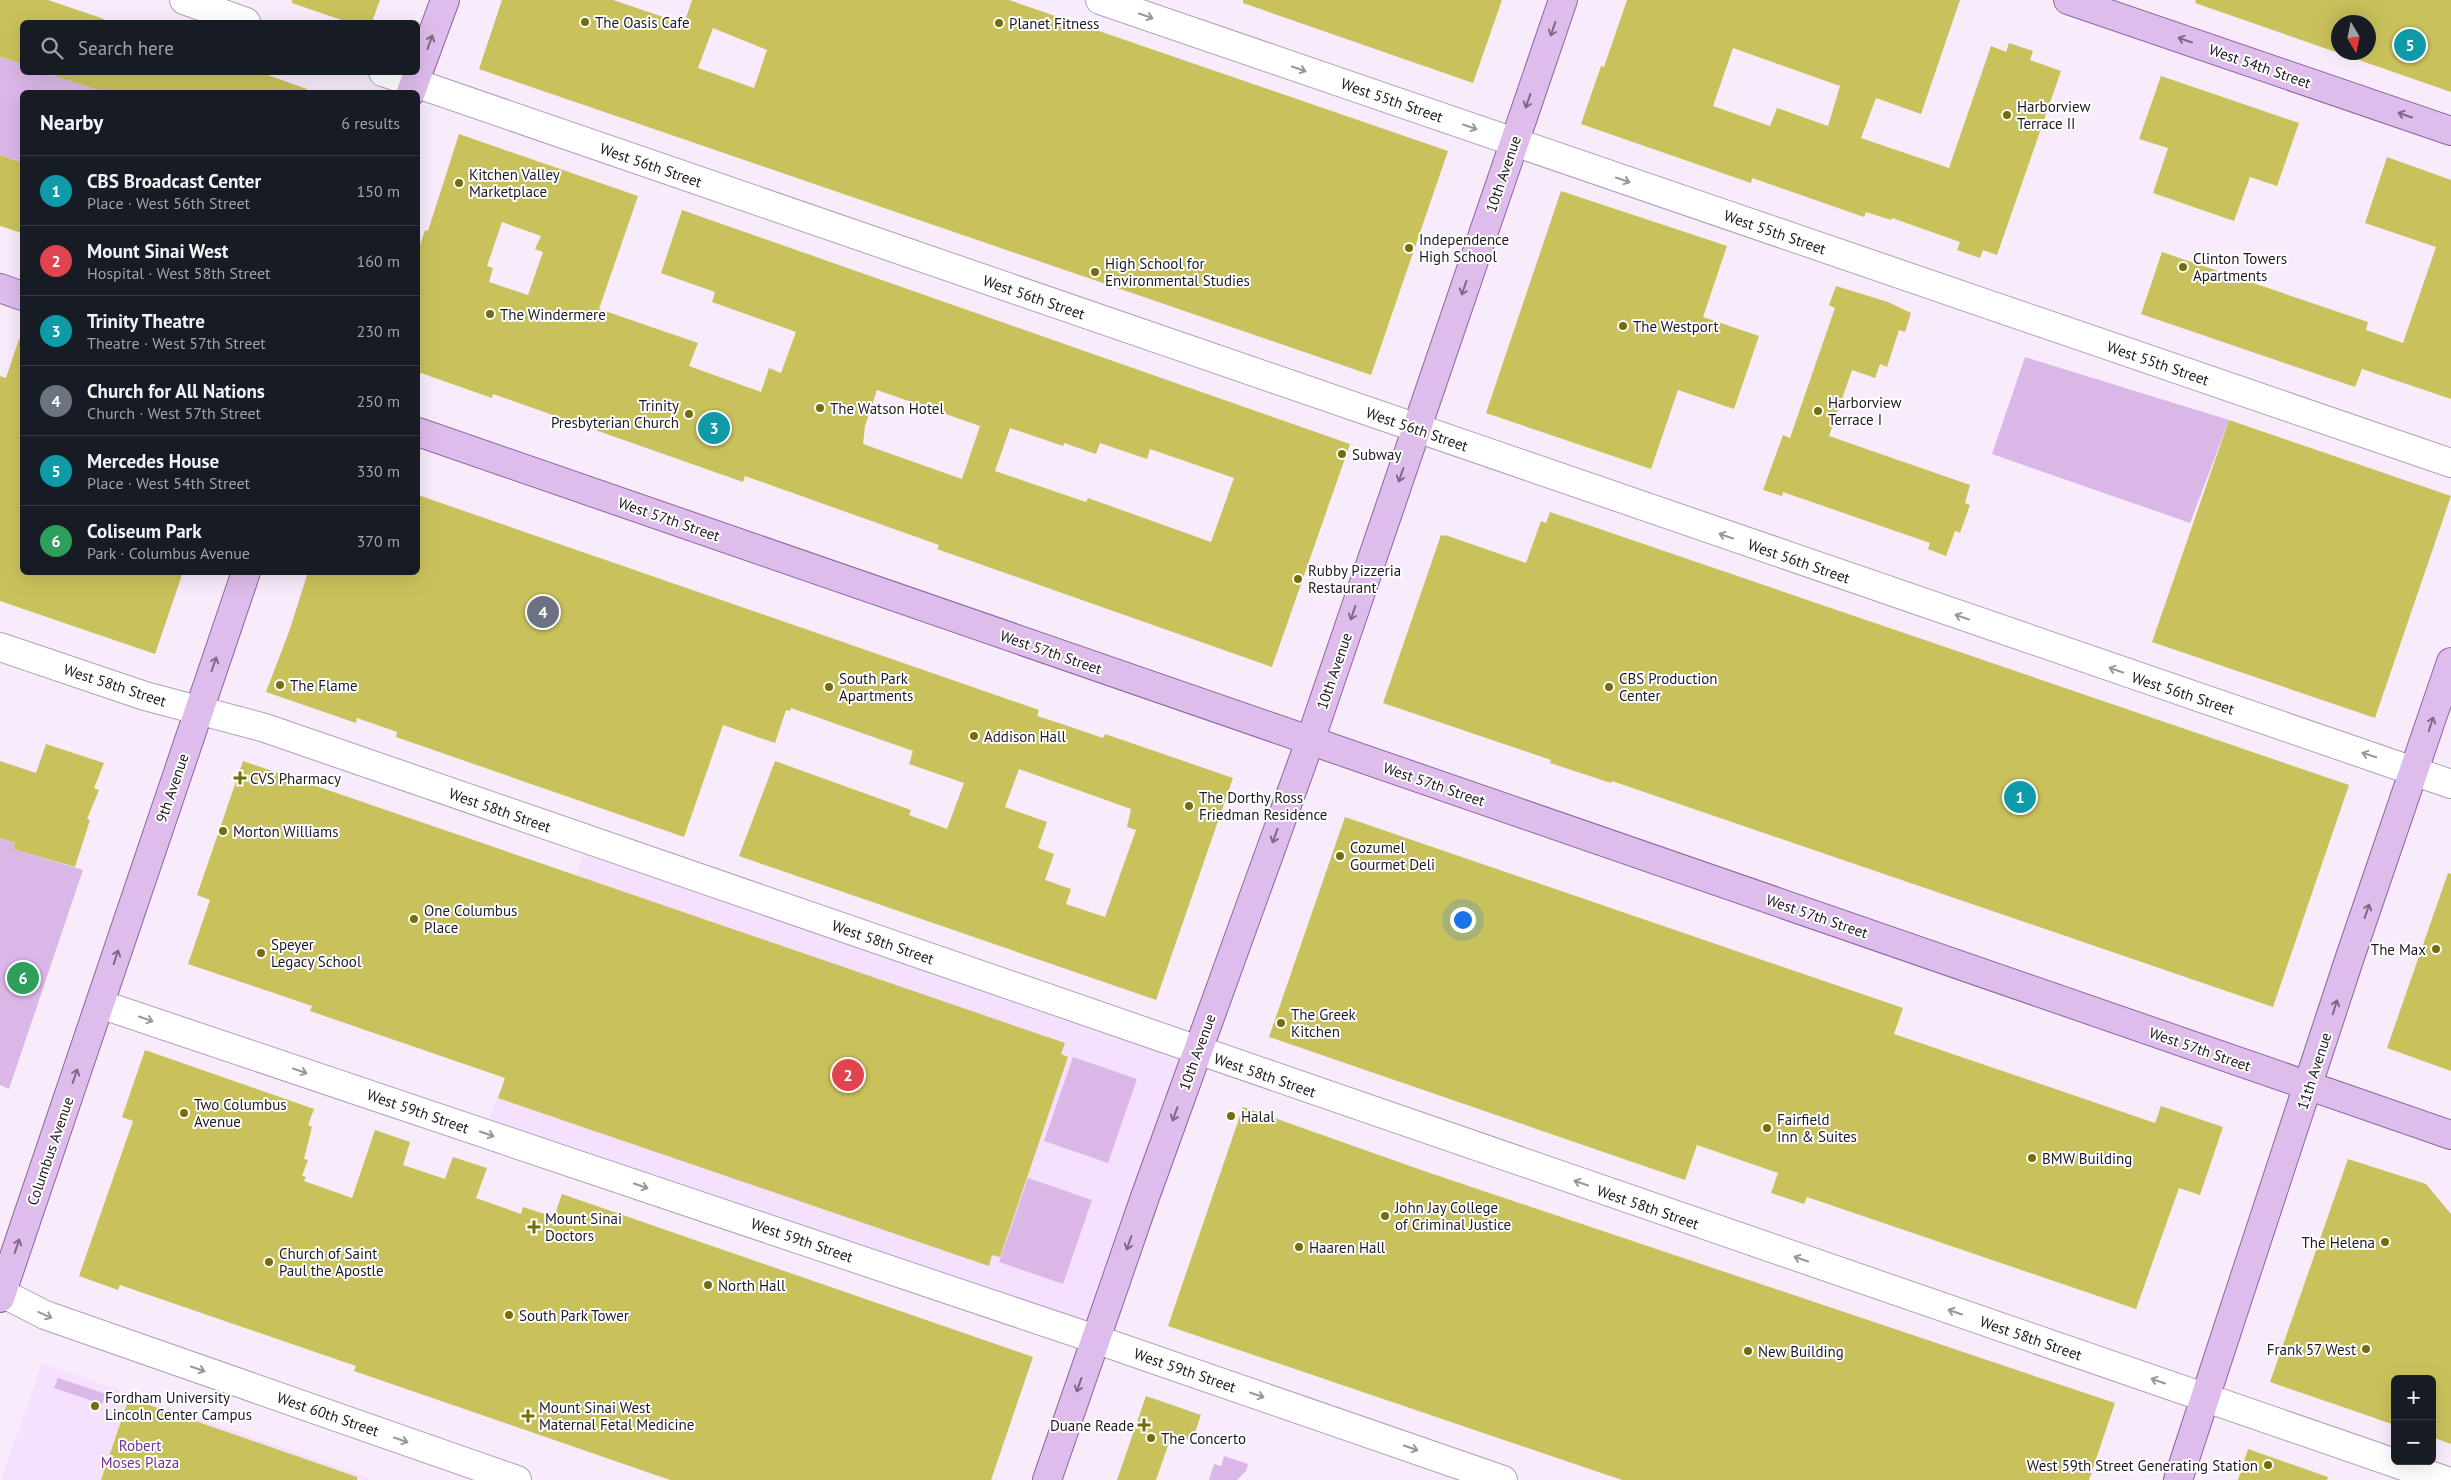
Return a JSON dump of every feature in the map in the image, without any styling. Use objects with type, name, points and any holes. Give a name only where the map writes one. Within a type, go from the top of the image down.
[{"type":"main road","points":[[420,69],[445,0]]},
{"type":"main road","name":"10th Avenue","points":[[1047,1480],[1095,1339],[1310,741],[1563,0]]},
{"type":"main road","name":"West 54th Street","points":[[2068,0],[2451,131]]},
{"type":"main road","points":[[413,88],[418,75]]},
{"type":"main road","points":[[0,288],[20,295]]},
{"type":"main road","name":"West 57th Street","points":[[420,433],[2451,1135]]},
{"type":"main road","name":"9th Avenue","points":[[100,1004],[245,575]]},
{"type":"main road","name":"11th Avenue","points":[[2178,1480],[2204,1397],[2309,1087],[2350,957],[2416,771],[2451,662]]},
{"type":"main road","name":"Columbus Avenue","points":[[1,1294],[100,1004]]},
{"type":"street","points":[[184,0],[240,20]]},
{"type":"street","name":"West 55th Street","points":[[1100,0],[2451,463]]},
{"type":"street","name":"West 56th Street","points":[[389,75],[413,88]]},
{"type":"street","name":"West 56th Street","points":[[420,90],[2451,784]]},
{"type":"street","name":"West 58th Street","points":[[0,647],[145,696],[265,728],[1198,1052],[2444,1480]]},
{"type":"street","name":"West 59th Street","points":[[100,1004],[1095,1339],[1503,1480]]},
{"type":"street","name":"West 60th Street","points":[[1,1294],[45,1316],[517,1480]]},
{"type":"shaded area","points":[[0,57],[20,63],[20,75],[52,75],[98,90],[20,90],[20,162],[0,155]]},
{"type":"shaded area","points":[[2025,357],[2229,420],[2190,523],[1992,454]]},
{"type":"shaded area","points":[[0,838],[15,843],[13,849],[83,870],[9,1089],[0,1085]]},
{"type":"shaded area","points":[[588,841],[1197,1052],[1095,1339],[485,1133]]},
{"type":"shaded area","points":[[1073,1057],[1137,1079],[1108,1163],[1044,1141]]},
{"type":"shaded area","points":[[1028,1178],[1092,1200],[1063,1284],[999,1262]]},
{"type":"shaded area","name":"Fordham University Lincoln Center Campus","points":[[42,1363],[374,1480],[1,1480]]},
{"type":"shaded area","points":[[58,1378],[106,1394],[102,1404],[54,1388]]},
{"type":"shaded area","points":[[1224,1456],[1248,1464],[1246,1471],[1237,1480],[1209,1480],[1214,1464],[1221,1466]]},
{"type":"building","points":[[0,0],[48,0],[104,19],[20,20],[20,63],[0,57]]},
{"type":"building","points":[[292,0],[380,0],[373,20],[341,20],[292,3]]},
{"type":"building","points":[[502,0],[613,0],[684,24],[692,0],[1009,0],[1448,151],[1371,375],[479,69]],"holes":[[[713,28],[767,50],[754,88],[698,68]]]},
{"type":"building","points":[[1243,0],[1502,0],[1473,83],[1243,3]]},
{"type":"building","points":[[1627,0],[1960,0],[1921,114],[1876,98],[1861,138],[1949,168],[1991,46],[2006,52],[2009,43],[2033,51],[2030,60],[2061,71],[1997,255],[1983,250],[1980,258],[1957,250],[1960,242],[1892,218],[1891,220],[1866,212],[1864,217],[1752,178],[1751,183],[1581,124],[1601,66],[1604,67]],"holes":[[[1733,48],[1840,86],[1828,126],[1777,108],[1770,126],[1713,106]]]},
{"type":"building","points":[[2196,0],[2451,0],[2451,92],[2359,60],[2376,60],[2376,15],[2331,15],[2331,50],[2195,3]]},
{"type":"building","points":[[267,75],[307,90],[98,90],[55,76]]},
{"type":"building","points":[[2161,76],[2299,123],[2277,186],[2250,177],[2234,221],[2153,193],[2168,148],[2139,139]]},
{"type":"building","points":[[459,134],[638,196],[599,309],[698,343],[689,366],[761,392],[769,368],[781,373],[796,332],[712,302],[715,292],[661,273],[682,210],[1350,444],[1272,667],[937,549],[939,545],[745,476],[743,482],[493,394],[492,398],[420,373],[420,245],[425,230],[428,231]],"holes":[[[502,222],[541,236],[535,249],[543,252],[528,295],[489,282],[493,268],[487,266]],[[877,390],[980,426],[962,479],[863,444],[865,426]],[[1010,428],[1063,446],[1064,443],[1096,454],[1100,443],[1147,459],[1150,449],[1234,478],[1211,542],[1088,498],[1086,502],[995,471]]]},
{"type":"building","points":[[0,155],[20,162],[20,232],[0,226]]},
{"type":"building","name":"Clinton Towers Apartments","points":[[2387,157],[2451,180],[2451,399],[2362,369],[2355,387],[2141,314],[2162,252],[2368,322],[2366,330],[2403,343],[2436,247],[2365,223]]},
{"type":"building","name":"The Westport","points":[[1561,191],[1727,246],[1703,317],[1759,336],[1734,409],[1678,390],[1651,469],[1486,413]]},
{"type":"building","name":"Harborview Terrace I","points":[[1836,286],[1888,302],[1911,313],[1905,332],[1899,330],[1887,367],[1880,364],[1875,378],[1852,370],[1829,436],[1970,485],[1965,503],[1970,505],[1960,533],[1955,531],[1946,556],[1928,549],[1930,543],[1783,492],[1782,496],[1763,490],[1783,435],[1790,438],[1835,308],[1829,305]]},
{"type":"building","points":[[20,339],[20,575],[182,575],[155,654],[0,601],[0,376],[6,378]]},
{"type":"building","points":[[2229,420],[2451,496],[2375,718],[2152,642]]},
{"type":"building","points":[[420,496],[1039,710],[1037,716],[1103,738],[1105,734],[1233,778],[1156,1000],[739,856],[775,761],[911,810],[909,815],[947,829],[964,783],[909,764],[913,751],[791,708],[790,711],[786,710],[775,743],[723,725],[684,837],[396,737],[397,732],[357,718],[356,723],[266,692],[290,629],[307,575],[420,575]],"holes":[[[1019,769],[1131,809],[1127,827],[1136,830],[1105,917],[1066,904],[1071,889],[1045,880],[1054,854],[1038,848],[1047,822],[1005,807]]]},
{"type":"building","points":[[1550,512],[2349,785],[2273,1007],[1612,781],[1611,783],[1550,763],[1551,760],[1383,703],[1441,535],[1526,563],[1541,521],[1546,523]]},
{"type":"building","points":[[46,744],[104,763],[94,788],[99,790],[87,819],[90,820],[75,867],[13,849],[15,843],[0,838],[0,761],[36,773]]},
{"type":"building","points":[[243,761],[1065,1043],[1061,1054],[1068,1057],[1000,1257],[992,1255],[989,1266],[498,1098],[505,1078],[310,1011],[312,1006],[188,964],[210,900],[197,895]]},
{"type":"building","points":[[1345,817],[1903,1008],[1894,1034],[2155,1123],[2161,1106],[2223,1127],[2200,1195],[2179,1188],[2136,1309],[1807,1197],[1804,1204],[1771,1193],[1778,1173],[1697,1145],[1685,1180],[1269,1037]]},
{"type":"building","name":"The Max","points":[[2448,873],[2451,874],[2451,1071],[2387,1048]]},
{"type":"building","points":[[145,1050],[314,1109],[308,1125],[312,1127],[304,1159],[308,1160],[302,1176],[306,1177],[304,1181],[352,1198],[375,1130],[410,1142],[403,1165],[445,1179],[453,1157],[487,1168],[476,1198],[521,1214],[523,1207],[554,1217],[562,1194],[1033,1357],[991,1480],[670,1480],[354,1371],[356,1366],[120,1285],[118,1290],[79,1276],[133,1121],[122,1117]]},
{"type":"building","name":"John Jay College of Criminal Justice","points":[[1243,1107],[1427,1172],[2115,1403],[2089,1480],[1622,1480],[1168,1326]]},
{"type":"building","points":[[2348,1159],[2426,1184],[2451,1214],[2451,1444],[2436,1438],[2436,1375],[2391,1375],[2391,1424],[2270,1382]]},
{"type":"building","name":"The Concerto","points":[[1146,1396],[1201,1415],[1192,1441],[1172,1434],[1156,1480],[1117,1480]]},
{"type":"building","points":[[129,1398],[357,1477],[357,1480],[101,1480]]},
{"type":"building","name":"West 59th Street Generating Station","points":[[2248,1449],[2328,1477],[2327,1480],[2238,1480]]},
{"type":"place","name":"The Oasis Cafe","points":[[585,22]]},
{"type":"place","name":"Planet Fitness","points":[[999,23]]},
{"type":"place","name":"Mercedes House","points":[[2410,45]]},
{"type":"place","name":"Harborview Terrace II","points":[[2007,115]]},
{"type":"place","name":"Kitchen Valley Marketplace","points":[[459,183]]},
{"type":"place","name":"Independence High School","points":[[1409,248]]},
{"type":"place","name":"Clinton Towers Apartments","points":[[2183,267]]},
{"type":"place","name":"High School for Environmental Studies","points":[[1095,272]]},
{"type":"place","name":"The Windermere","points":[[490,314]]},
{"type":"place","name":"The Westport","points":[[1623,326]]},
{"type":"place","name":"The Watson Hotel","points":[[820,408]]},
{"type":"place","name":"Harborview Terrace I","points":[[1818,411]]},
{"type":"place","name":"Trinity Presbyterian Church","points":[[689,414]]},
{"type":"place","name":"Trinity Theatre","points":[[714,428]]},
{"type":"place","name":"Subway","points":[[1342,454]]},
{"type":"place","name":"Rubby Pizzeria Restaurant","points":[[1298,579]]},
{"type":"place","name":"Church for All Nations","points":[[543,612]]},
{"type":"place","name":"The Flame","points":[[280,685]]},
{"type":"place","name":"South Park Apartments","points":[[829,687]]},
{"type":"place","name":"CBS Production Center","points":[[1609,687]]},
{"type":"place","name":"Addison Hall","points":[[974,736]]},
{"type":"place","name":"CVS Pharmacy","points":[[240,778]]},
{"type":"place","name":"CBS Broadcast Center","points":[[2020,797]]},
{"type":"place","name":"The Dorthy Ross Friedman Residence","points":[[1189,806]]},
{"type":"place","name":"Morton Williams","points":[[223,831]]},
{"type":"place","name":"Cozumel Gourmet Deli","points":[[1340,856]]},
{"type":"place","name":"One Columbus Place","points":[[414,919]]},
{"type":"place","name":"The Max","points":[[2436,949]]},
{"type":"place","name":"Speyer Legacy School","points":[[261,953]]},
{"type":"place","name":"Coliseum Park","points":[[23,978]]},
{"type":"place","name":"The Greek Kitchen","points":[[1281,1023]]},
{"type":"place","name":"Mount Sinai West","points":[[848,1075]]},
{"type":"place","name":"Two Columbus Avenue","points":[[184,1113]]},
{"type":"place","name":"Halal","points":[[1231,1116]]},
{"type":"place","name":"Fairfield Inn & Suites","points":[[1767,1128]]},
{"type":"place","name":"BMW Building","points":[[2032,1158]]},
{"type":"place","name":"John Jay College of Criminal Justice","points":[[1385,1216]]},
{"type":"place","name":"Mount Sinai Doctors","points":[[534,1227]]},
{"type":"place","name":"The Helena","points":[[2385,1242]]},
{"type":"place","name":"Haaren Hall","points":[[1299,1247]]},
{"type":"place","name":"Church of Saint Paul the Apostle","points":[[269,1262]]},
{"type":"place","name":"North Hall","points":[[708,1285]]},
{"type":"place","name":"South Park Tower","points":[[509,1315]]},
{"type":"place","name":"Frank 57 West","points":[[2366,1349]]},
{"type":"place","name":"New Building","points":[[1748,1351]]},
{"type":"place","name":"Fordham University Lincoln Center Campus","points":[[95,1406]]},
{"type":"place","name":"Mount Sinai West Maternal Fetal Medicine","points":[[528,1416]]},
{"type":"place","name":"Duane Reade","points":[[1144,1425]]},
{"type":"place","name":"The Concerto","points":[[1151,1438]]},
{"type":"place","name":"West 59th Street Generating Station","points":[[2268,1465]]},
{"type":"park label","name":"Robert Moses Plaza","points":[[140,1454]]}]
